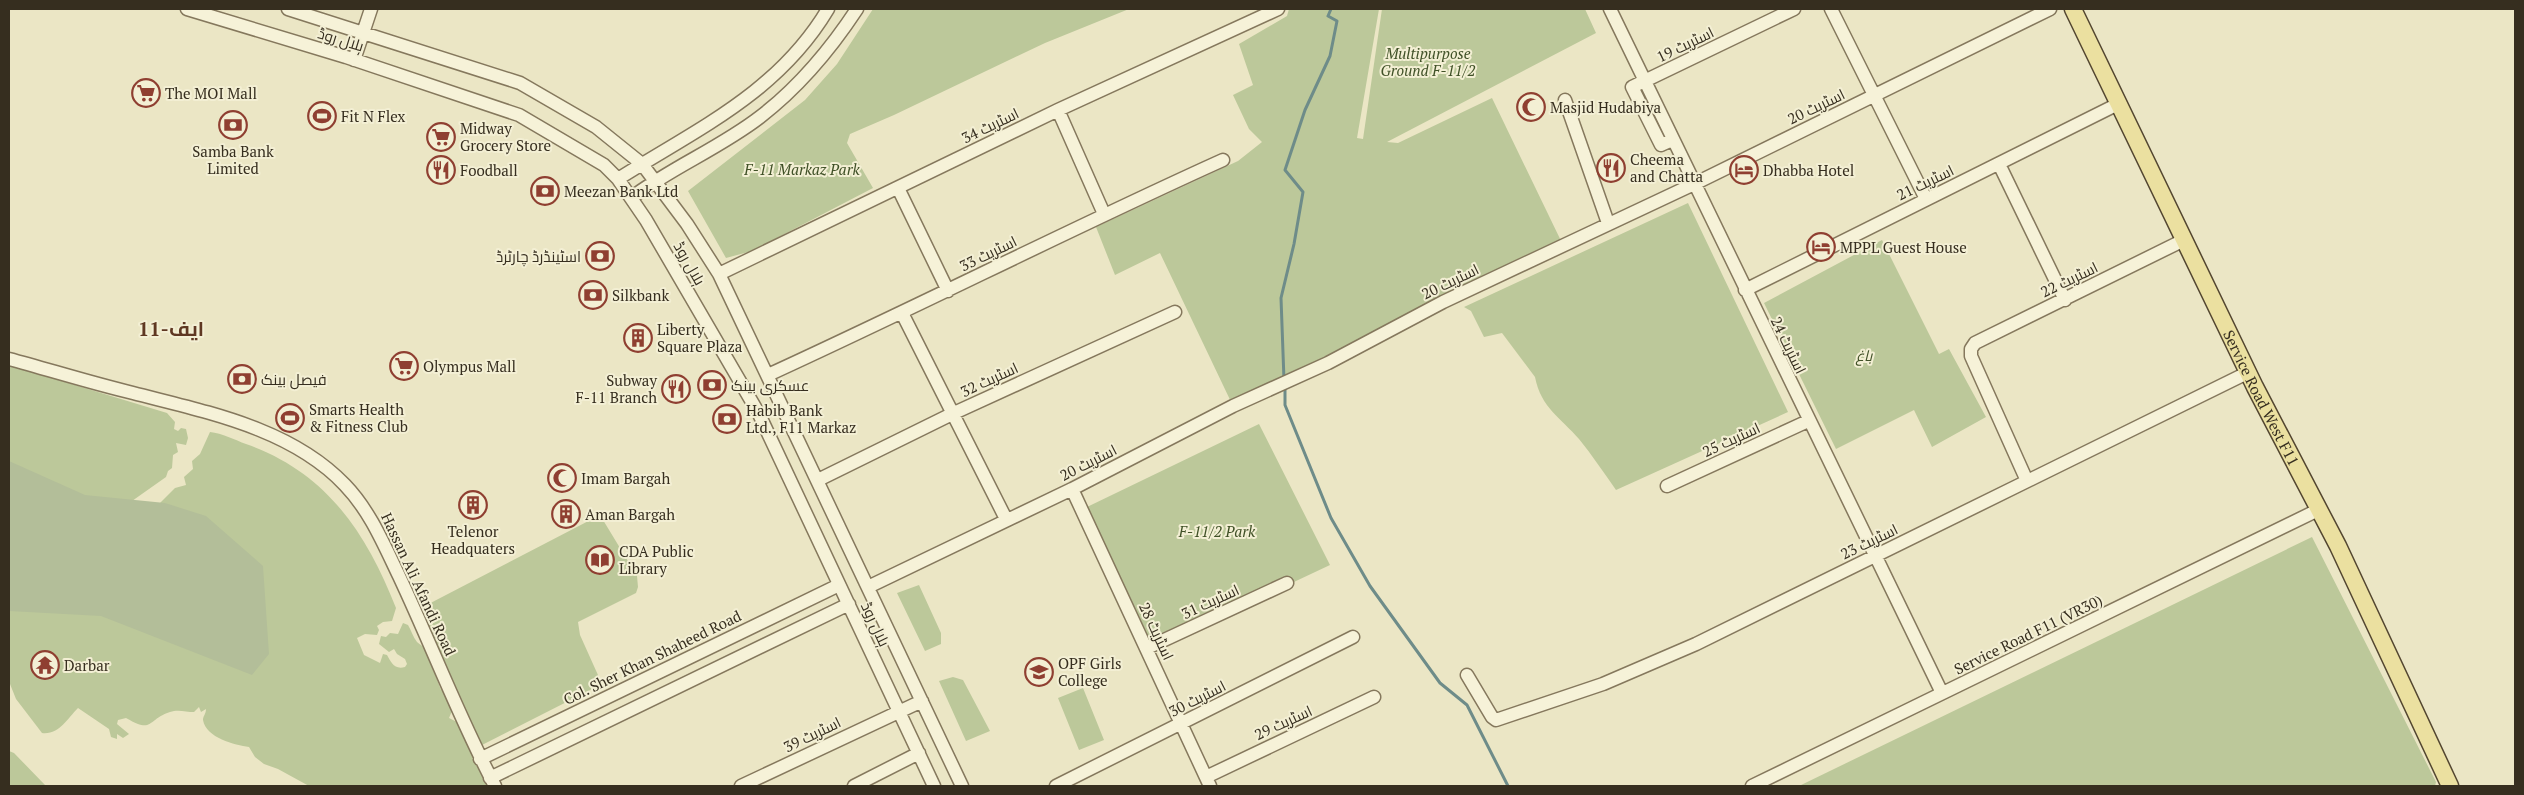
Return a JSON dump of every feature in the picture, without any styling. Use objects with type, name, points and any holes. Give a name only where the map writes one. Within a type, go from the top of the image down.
[{"type":"main road","name":"Service Road West F11","points":[[2073,9],[2249,372],[2338,546],[2450,786]]},
{"type":"street","name":"ہلال روڈ","points":[[187,9],[354,60],[519,115],[604,165],[631,198],[675,268],[759,414],[934,786]]},
{"type":"street","name":"ہلال روڈ","points":[[288,9],[520,83],[596,127],[642,164],[687,224],[719,274],[962,786]]},
{"type":"street","points":[[354,60],[371,9]]},
{"type":"street","points":[[618,180],[723,116],[763,86],[796,55],[828,9]]},
{"type":"street","points":[[631,198],[654,181],[760,117],[798,84],[838,38],[856,9]]},
{"type":"street","name":"اسٹریٹ 34","points":[[719,274],[1058,110],[1278,9]]},
{"type":"street","name":"اسٹریٹ 24","points":[[1610,9],[1808,421],[1942,693]]},
{"type":"street","name":"اسٹریٹ 19","points":[[1645,82],[1794,9]]},
{"type":"street","points":[[1831,9],[1926,199]]},
{"type":"street","name":"اسٹریٹ 20","points":[[868,587],[1006,519],[1072,489],[1262,392],[1328,363],[1443,302],[1694,184],[2050,9]]},
{"type":"street","points":[[1565,100],[1608,223]]},
{"type":"street","name":"اسٹریٹ 21","points":[[1745,290],[2118,104]]},
{"type":"street","points":[[1058,110],[1104,214]]},
{"type":"street","name":"اسٹریٹ 33","points":[[768,375],[902,313],[1104,214],[1223,160]]},
{"type":"street","points":[[1999,164],[2065,300]]},
{"type":"street","points":[[898,188],[948,290]]},
{"type":"street","name":"اسٹریٹ 22","points":[[2027,481],[1970,356],[1974,343],[2184,240]]},
{"type":"street","name":"اسٹریٹ 32","points":[[818,480],[954,413],[1175,312]]},
{"type":"street","points":[[902,313],[1006,519]]},
{"type":"street","name":"Hassan Ali Afandi Road","points":[[9,359],[227,419],[284,440],[317,460],[346,485],[372,520],[417,613],[480,759],[492,782]]},
{"type":"street","name":"اسٹریٹ 23","points":[[1467,675],[1492,717],[1496,720],[1612,681],[1696,644],[2249,372]]},
{"type":"street","name":"اسٹریٹ 25","points":[[1667,486],[1808,421]]},
{"type":"street","name":"اسٹریٹ 28","points":[[1072,489],[1208,781]]},
{"type":"street","name":"Service Road F11 (VR30)","points":[[1752,786],[2318,510]]},
{"type":"street","name":"اسٹریٹ 31","points":[[1147,648],[1287,582]]},
{"type":"street","name":"Col. Sher Khan Shaheed Road","points":[[480,759],[839,585]]},
{"type":"street","points":[[492,782],[849,604]]},
{"type":"street","name":"اسٹریٹ 30","points":[[1056,786],[1082,780],[1182,724],[1353,637]]},
{"type":"street","name":"اسٹریٹ 29","points":[[1208,781],[1374,697]]},
{"type":"street","name":"اسٹریٹ 39","points":[[741,786],[922,701]]},
{"type":"street","points":[[854,786],[919,753]]},
{"type":"green space","name":"F-11 Markaz Park","points":[[873,9],[1129,9],[1045,43],[850,134],[847,143],[873,188],[752,251],[726,258],[688,191],[805,100],[837,64]]},
{"type":"green space","name":"Multipurpose Ground F-11/2","points":[[1289,9],[1379,9],[1357,138],[1363,139],[1382,9],[1585,9],[1596,33],[1387,142],[1398,143],[1492,98],[1563,245],[1233,406],[1160,253],[1115,275],[1096,227],[1238,161],[1262,142],[1249,129],[1233,95],[1253,85],[1239,44],[1287,16]]},
{"type":"green space","points":[[1688,203],[1788,412],[1616,490],[1579,439],[1552,412],[1542,397],[1535,377],[1502,333],[1484,337],[1471,311],[1464,307]]},
{"type":"green space","name":"باغ","points":[[1882,240],[1939,354],[1949,349],[1986,417],[1932,447],[1914,410],[1836,449],[1764,303]]},
{"type":"green space","points":[[9,365],[167,413],[175,422],[174,429],[178,431],[181,428],[186,429],[188,438],[186,445],[176,443],[178,452],[173,455],[172,468],[168,471],[166,477],[132,501],[155,508],[175,488],[186,485],[184,477],[193,469],[192,461],[200,454],[210,432],[228,437],[274,456],[299,471],[321,488],[340,508],[371,554],[396,608],[392,621],[383,622],[377,626],[379,630],[377,635],[365,634],[357,638],[364,655],[380,663],[383,654],[387,655],[396,666],[405,667],[407,664],[405,659],[397,654],[394,649],[389,652],[379,644],[381,636],[386,637],[390,633],[398,634],[403,623],[408,625],[414,638],[425,649],[441,690],[445,691],[452,711],[449,718],[461,724],[491,786],[309,786],[278,769],[264,764],[255,757],[249,747],[229,742],[209,732],[203,720],[206,709],[201,712],[199,707],[194,712],[170,712],[146,725],[135,723],[126,718],[118,720],[117,724],[129,734],[123,738],[117,734],[117,739],[111,737],[109,729],[78,708],[58,729],[42,733],[16,699],[10,684]]},
{"type":"green space","name":"F-11/2 Park","points":[[1259,424],[1330,565],[1154,648],[1087,507]]},
{"type":"green space","points":[[9,461],[85,495],[165,503],[206,516],[263,566],[269,654],[252,675],[101,616],[9,611]]},
{"type":"green space","points":[[600,515],[637,576],[638,587],[636,593],[578,622],[580,635],[602,684],[482,745],[419,609]]},
{"type":"green space","points":[[2312,537],[2436,782],[2435,786],[1799,786]]},
{"type":"green space","points":[[919,585],[941,633],[941,644],[925,651],[897,593]]},
{"type":"green space","points":[[953,677],[963,680],[990,731],[966,741],[939,681]]},
{"type":"green space","points":[[1083,688],[1104,740],[1079,750],[1058,698]]},
{"type":"green space","points":[[9,751],[14,753],[46,786],[9,786]]},
{"type":"waterway","points":[[1284,380],[1281,298],[1294,244],[1303,192],[1285,170],[1305,110],[1330,56],[1337,21],[1328,16],[1331,9]]},
{"type":"waterway","points":[[1285,386],[1285,405],[1331,518],[1370,586],[1440,683],[1467,705],[1508,786]]},
{"type":"place","name":"The MOI Mall","points":[[146,93]]},
{"type":"place","name":"Masjid Hudabiya","points":[[1531,107]]},
{"type":"place","name":"Fit N Flex","points":[[322,116]]},
{"type":"place","name":"Samba Bank Limited","points":[[233,125]]},
{"type":"place","name":"Midway Grocery Store","points":[[441,137]]},
{"type":"place","name":"Cheema and Chatta","points":[[1611,168]]},
{"type":"place","name":"Foodball","points":[[441,170]]},
{"type":"place","name":"Dhabba Hotel","points":[[1744,170]]},
{"type":"place","name":"Meezan Bank Ltd","points":[[545,191]]},
{"type":"place","name":"MPPL Guest House","points":[[1821,247]]},
{"type":"place","name":"اسٹینڈرڈ چارٹرڈ","points":[[600,256]]},
{"type":"place","name":"Silkbank","points":[[593,295]]},
{"type":"place","name":"Liberty Square Plaza","points":[[638,338]]},
{"type":"place","name":"Olympus Mall","points":[[404,366]]},
{"type":"place","name":"فیصل بینک","points":[[242,379]]},
{"type":"place","name":"عسکری بینک","points":[[712,385]]},
{"type":"place","name":"Subway F-11 Branch","points":[[676,389]]},
{"type":"place","name":"Smarts Health & Fitness Club","points":[[290,418]]},
{"type":"place","name":"Habib Bank Ltd., F11 Markaz","points":[[727,419]]},
{"type":"place","name":"Imam Bargah","points":[[562,478]]},
{"type":"place","name":"Telenor Headquaters","points":[[473,505]]},
{"type":"place","name":"Aman Bargah","points":[[566,514]]},
{"type":"place","name":"CDA Public Library","points":[[600,560]]},
{"type":"place","name":"Darbar","points":[[45,665]]},
{"type":"place","name":"OPF Girls College","points":[[1039,672]]},
{"type":"district","name":"ایف-11","points":[[171,328]]}]
